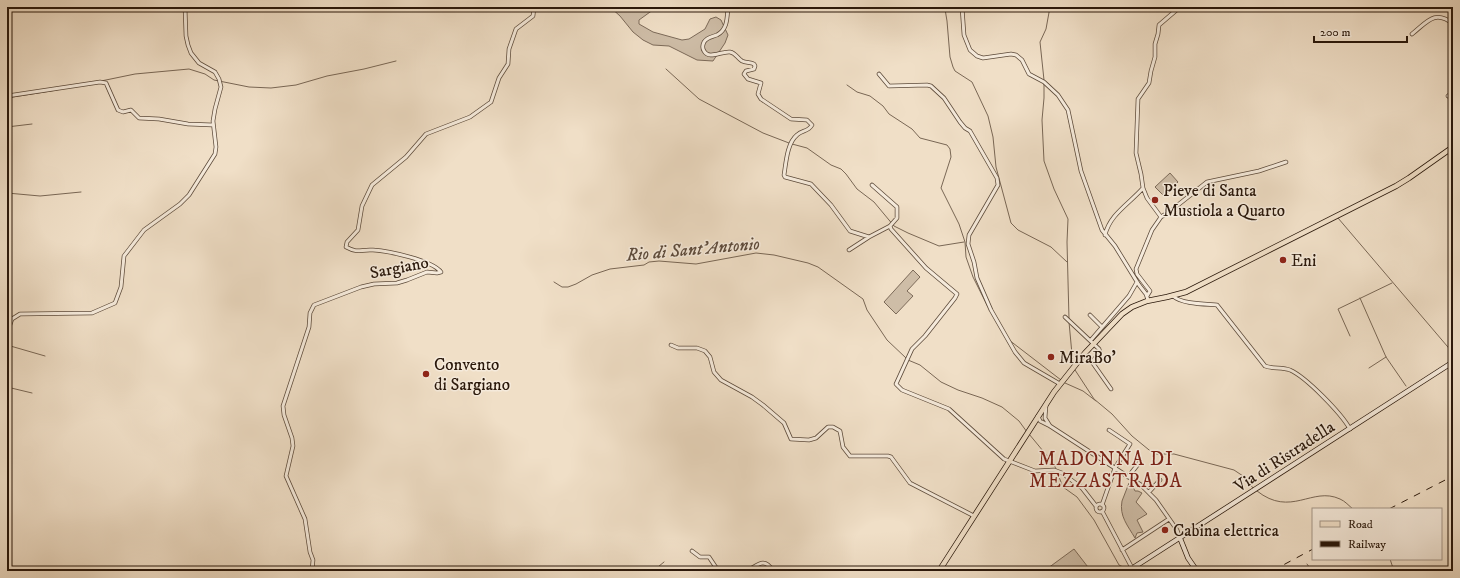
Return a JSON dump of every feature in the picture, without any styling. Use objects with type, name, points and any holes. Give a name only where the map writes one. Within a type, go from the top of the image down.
[{"type":"main road","points":[[939,571],[1038,414],[1093,342],[1122,314],[1148,298],[1173,296],[1186,292],[1396,186],[1453,147]]},
{"type":"street","points":[[7,333],[12,319],[15,316],[23,314],[48,315],[92,313],[115,303],[121,287],[124,256],[144,230],[168,211],[180,204],[189,195],[213,158],[216,147],[213,125],[215,109],[222,87],[214,72],[199,63],[191,52],[186,36],[185,7]]},
{"type":"street","name":"Sargiano","points":[[312,571],[312,560],[305,518],[286,476],[293,446],[292,438],[284,415],[283,406],[309,327],[310,314],[314,305],[360,287],[374,284],[397,283],[427,272],[441,272],[434,265],[393,252],[371,250],[355,252],[346,247],[347,242],[358,230],[362,206],[372,185],[406,157],[426,134],[470,116],[491,102],[499,78],[508,64],[509,50],[516,29],[533,16],[534,7]]},
{"type":"street","points":[[728,7],[727,23],[722,30],[717,34],[710,36],[702,45],[705,53],[710,56],[729,52],[736,54],[742,61],[754,64],[754,69],[746,71],[744,74],[748,79],[761,83],[758,94],[761,99],[791,119],[807,120],[812,125],[810,129],[798,134],[790,146],[784,174],[785,177],[811,184],[831,205],[850,231],[868,237]]},
{"type":"street","points":[[962,7],[964,35],[970,50],[977,56],[983,58],[1011,54],[1016,55],[1022,60],[1029,74],[1044,82],[1058,95],[1068,110],[1081,170],[1102,230],[1116,246],[1148,298]]},
{"type":"street","points":[[1161,217],[1147,198],[1143,188],[1136,153],[1138,99],[1149,83],[1155,57],[1155,44],[1159,25],[1180,7]]},
{"type":"street","points":[[1412,34],[1433,17],[1440,16],[1453,24]]},
{"type":"street","points":[[879,74],[889,86],[931,86],[944,98],[960,122],[973,135],[997,178],[998,184],[969,235],[968,244],[977,278],[992,310],[1015,352],[1024,363],[1060,384]]},
{"type":"street","points":[[7,96],[100,82],[106,83],[118,110],[123,112],[131,110],[139,118],[159,119],[188,124],[213,125]]},
{"type":"street","points":[[1448,96],[1453,92]]},
{"type":"street","points":[[1148,298],[1150,291],[1137,274],[1136,268],[1152,230],[1161,217],[1207,182],[1259,171],[1286,162]]},
{"type":"street","points":[[849,250],[868,237],[890,226],[897,218],[897,207],[872,185]]},
{"type":"street","points":[[1105,235],[1111,218],[1143,188]]},
{"type":"street","points":[[890,226],[926,268],[957,294],[912,349],[896,384],[902,390],[949,409],[1004,459],[1036,471],[1054,470],[1060,472],[1082,488],[1096,506],[1097,511],[1102,511]]},
{"type":"street","points":[[1093,342],[1102,327],[1129,296],[1137,282]]},
{"type":"street","points":[[1173,296],[1182,301],[1217,305],[1265,366],[1289,370],[1310,385],[1341,416],[1350,429]]},
{"type":"street","points":[[7,315],[12,319]]},
{"type":"street","points":[[1090,315],[1102,327]]},
{"type":"street","points":[[1066,317],[1093,342],[1100,352],[1092,362],[1111,389]]},
{"type":"street","points":[[670,344],[678,348],[697,348],[705,351],[710,357],[714,372],[721,380],[752,397],[763,405],[784,423],[791,439],[809,440],[816,438],[828,427],[833,427],[840,431],[843,446],[850,456],[891,457],[910,483],[974,516]]},
{"type":"street","name":"Via di Ristradella","points":[[1130,570],[1453,362]]},
{"type":"street","points":[[1046,404],[1046,418],[1050,426]]},
{"type":"street","points":[[1038,414],[1046,418]]},
{"type":"street","points":[[1038,414],[1038,418],[1042,422],[1141,485],[1149,492],[1177,530],[1188,558],[1197,571]]},
{"type":"street","points":[[1029,430],[1036,424],[1042,422]]},
{"type":"street","points":[[1109,430],[1130,444],[1115,468],[1102,505],[1104,508],[1102,511],[1122,550],[1130,570]]},
{"type":"street","points":[[1128,477],[1139,463]]},
{"type":"street","points":[[1149,492],[1160,480]]},
{"type":"street","points":[[1096,506],[1099,504],[1102,505]]},
{"type":"street","points":[[1122,550],[1169,520]]},
{"type":"street","points":[[692,550],[700,557],[709,557],[718,569],[723,571]]},
{"type":"street","points":[[747,571],[761,563],[764,563],[773,571]]},
{"type":"shaded area","points":[[610,7],[657,7],[639,20],[639,24],[653,32],[682,40],[689,39],[705,29],[710,19],[716,17],[721,20],[728,35],[725,43],[713,61],[697,60],[669,46],[653,45],[643,40],[633,32],[620,16]]},
{"type":"shaded area","points":[[1170,173],[1178,182],[1164,196],[1155,187]]},
{"type":"shaded area","points":[[913,270],[920,277],[907,291],[913,296],[896,314],[884,302]]},
{"type":"shaded area","points":[[1129,483],[1135,491],[1142,493],[1136,502],[1147,514],[1137,520],[1143,532],[1137,533],[1135,538],[1125,521],[1121,506]]},
{"type":"shaded area","points":[[1074,549],[1091,571],[1044,571]]},
{"type":"waterway","points":[[1044,80],[1040,42],[1046,29],[1050,7]]},
{"type":"waterway","points":[[945,9],[950,57],[953,67],[955,71],[972,82],[988,116],[993,137],[996,167],[1011,223],[1018,230],[1051,247],[1067,262]]},
{"type":"waterway","points":[[101,81],[135,74],[189,69],[205,74],[214,80],[249,87],[271,88],[296,85],[327,76],[396,61]]},
{"type":"waterway","points":[[666,69],[699,99],[763,133],[789,143]]},
{"type":"waterway","points":[[1044,84],[1042,120],[1044,161],[1054,189],[1068,219],[1067,242],[1069,319]]},
{"type":"waterway","points":[[847,85],[857,92],[870,96],[883,106],[889,114],[912,129],[920,138],[947,145],[950,149],[951,157],[941,188],[959,224],[965,242],[966,257],[973,277],[988,307]]},
{"type":"waterway","points":[[7,98],[57,90]]},
{"type":"waterway","points":[[7,127],[32,124]]},
{"type":"waterway","points":[[792,144],[807,148],[831,165],[841,169],[857,189],[874,202],[894,226],[939,246],[964,242]]},
{"type":"waterway","points":[[7,193],[40,196],[81,192]]},
{"type":"waterway","points":[[1338,218],[1453,353]]},
{"type":"waterway","name":"Rio di Sant'Antonio","points":[[554,282],[562,287],[568,287],[592,275],[610,269],[644,265],[649,262],[659,261],[696,264],[756,253],[774,255],[808,263],[818,267],[863,299],[867,310],[887,340],[906,358]]},
{"type":"waterway","points":[[1350,336],[1338,309],[1392,283]]},
{"type":"waterway","points":[[1360,298],[1386,357],[1406,386]]},
{"type":"waterway","points":[[1069,322],[1073,365]]},
{"type":"waterway","points":[[1009,340],[1061,380]]},
{"type":"waterway","points":[[7,345],[45,356]]},
{"type":"waterway","points":[[1369,368],[1386,357]]},
{"type":"waterway","name":"Rio di Sant'Antonio","points":[[908,360],[920,365],[941,382],[1002,407],[1019,421],[1027,432]]},
{"type":"waterway","points":[[1075,370],[1094,399],[1112,414],[1132,436],[1154,454],[1174,454],[1234,470],[1243,476],[1253,488]]},
{"type":"waterway","points":[[1065,383],[1083,391],[1096,401]]},
{"type":"waterway","points":[[7,387],[32,393]]},
{"type":"waterway","name":"Rio di Sant'Antonio","points":[[1029,434],[1053,463],[1056,469]]},
{"type":"waterway","name":"Rio di Sant'Antonio","points":[[1057,472],[1063,487],[1077,497],[1094,520],[1119,565],[1127,569]]},
{"type":"waterway","points":[[1257,491],[1269,499],[1280,502],[1291,502],[1320,496],[1330,496],[1342,500],[1352,508]]},
{"type":"waterway","points":[[1390,560],[1394,571]]},
{"type":"waterway","points":[[653,571],[664,562]]},
{"type":"waterway","points":[[1307,564],[1312,571]]},
{"type":"railway","points":[[1391,508],[1453,476]]},
{"type":"railway","points":[[1272,571],[1312,550]]},
{"type":"place","name":"Pieve di Santa Mustiola a Quarto","points":[[1155,200]]},
{"type":"place","name":"Eni","points":[[1283,260]]},
{"type":"place","name":"MiraBo'","points":[[1051,357]]},
{"type":"place","name":"Convento di Sargiano","points":[[426,374]]},
{"type":"place","name":"Cabina elettrica","points":[[1165,530]]},
{"type":"district","name":"MADONNA DI MEZZASTRADA","points":[[1106,469]]}]
